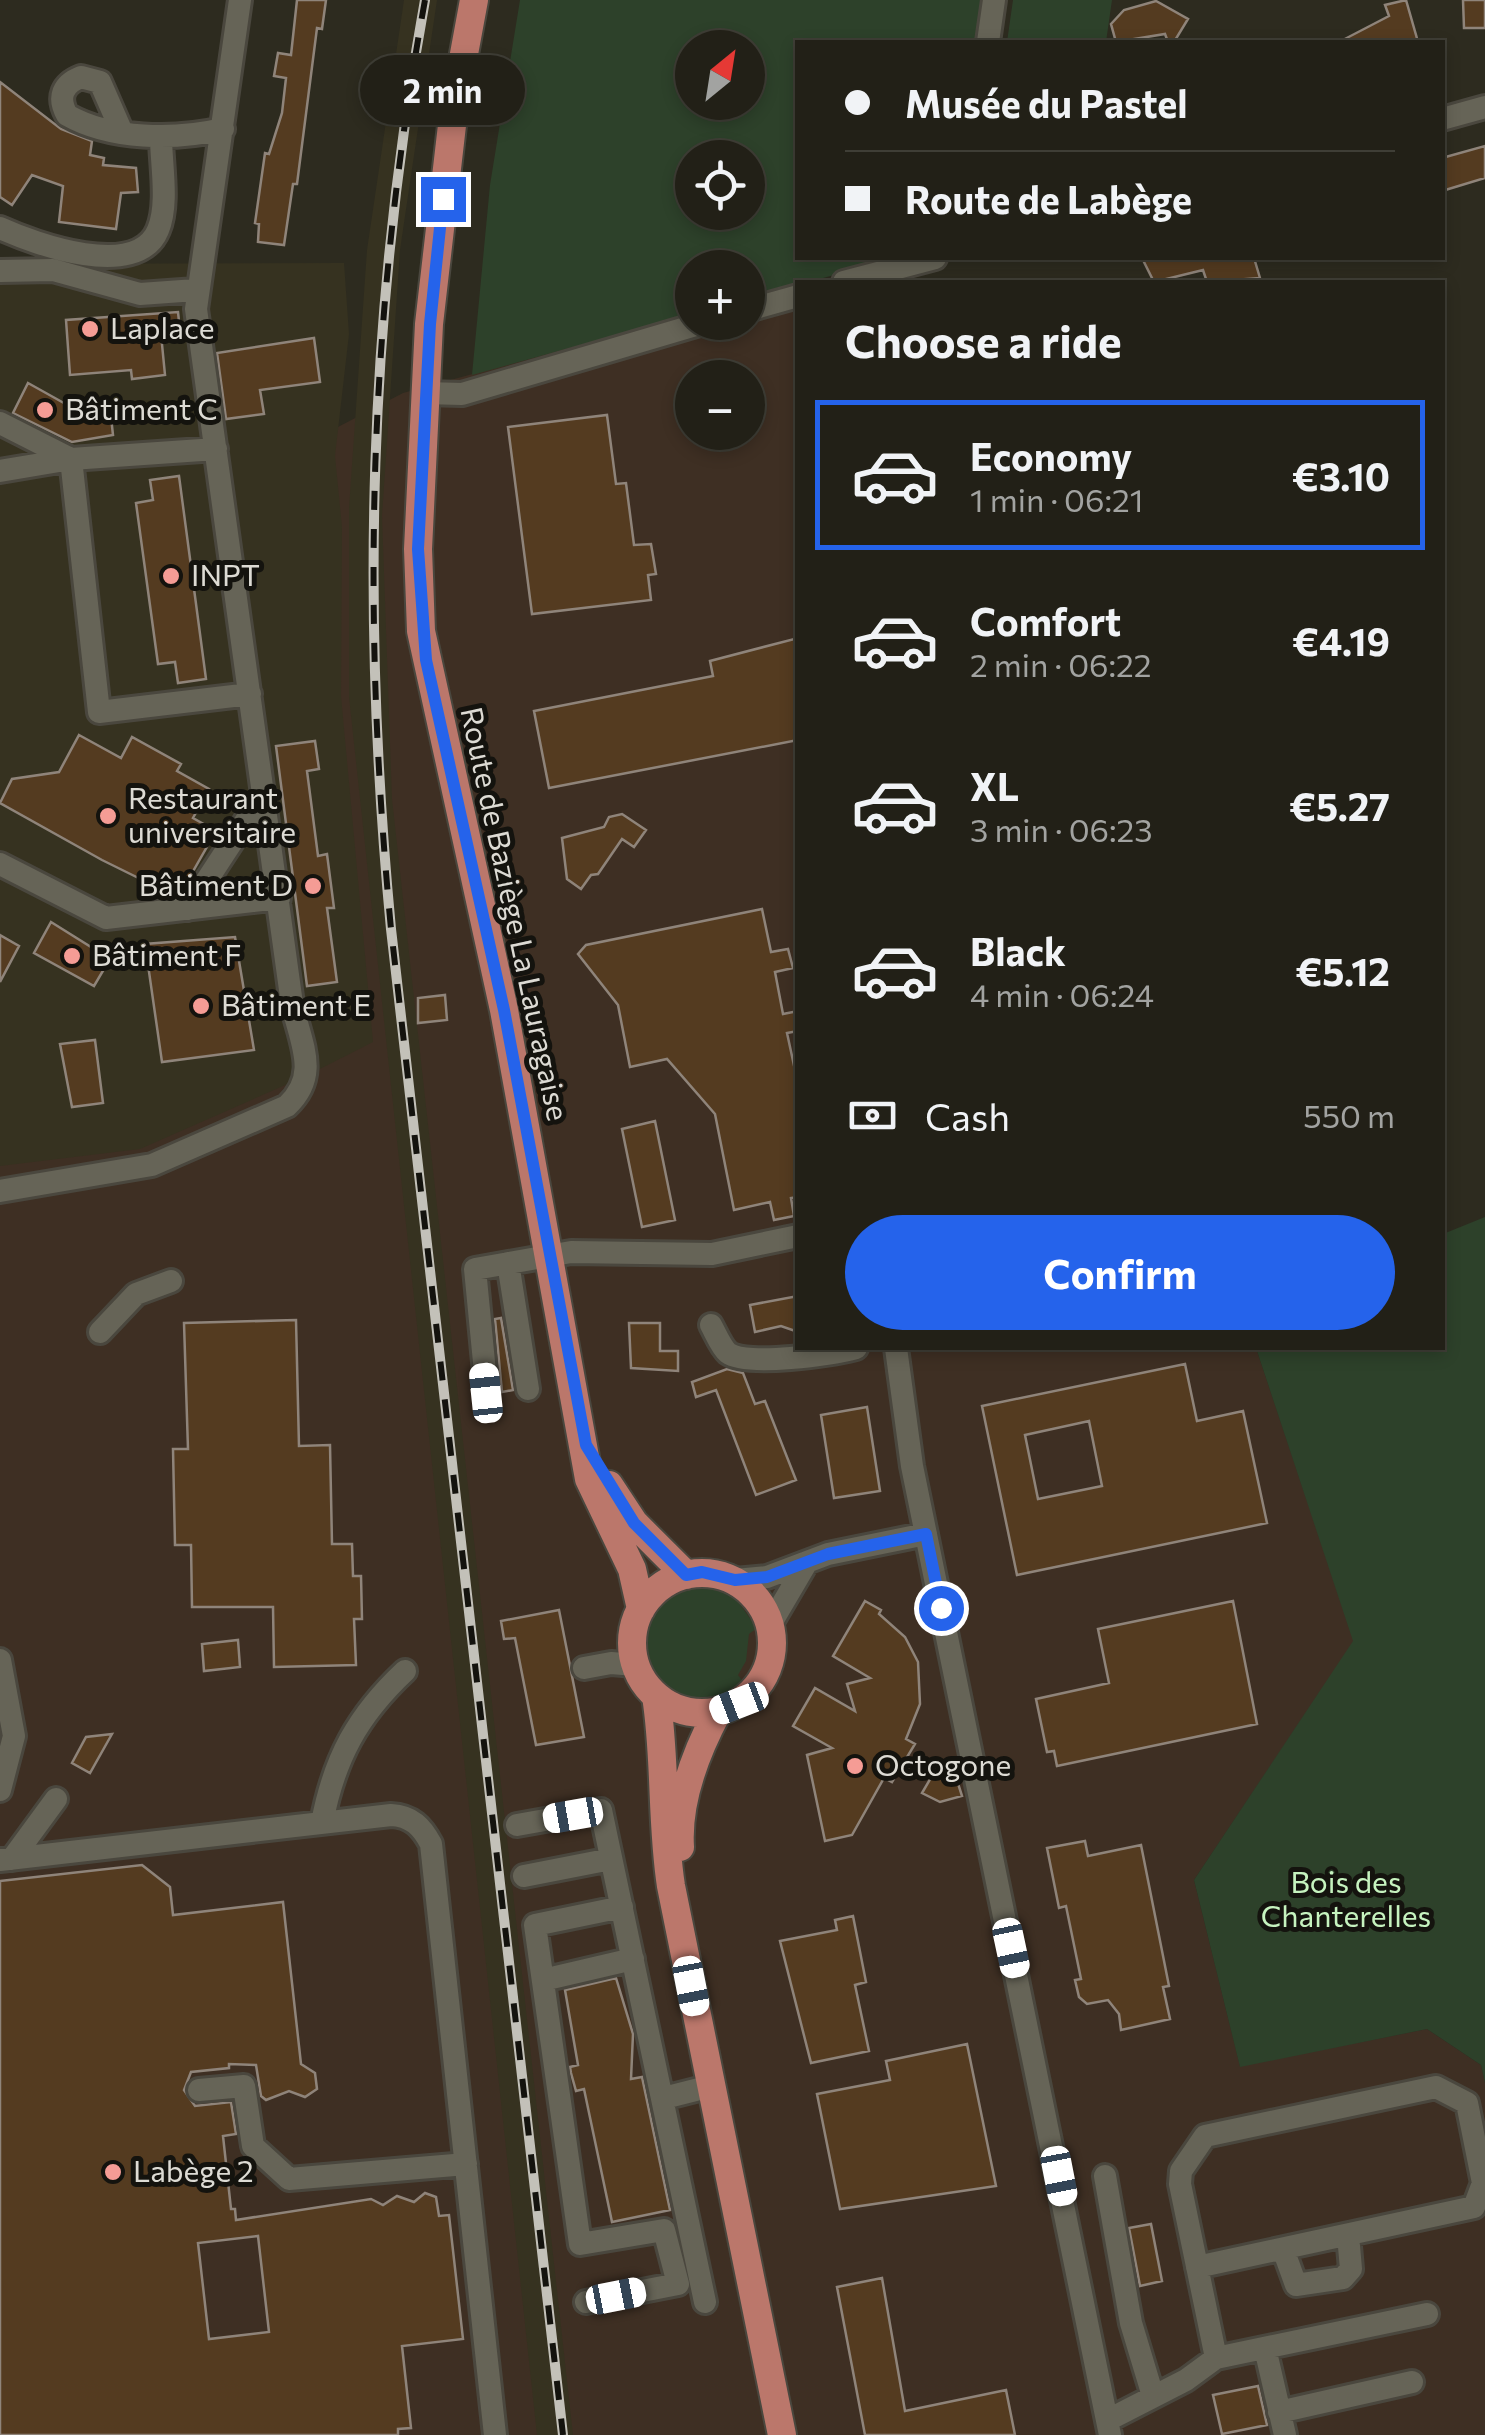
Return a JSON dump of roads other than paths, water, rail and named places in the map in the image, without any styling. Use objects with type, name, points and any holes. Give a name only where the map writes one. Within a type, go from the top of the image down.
[{"type":"main road","name":"Route de Baziège La Lauragaise","points":[[474,0],[454,108],[425,393],[418,549],[421,631],[500,991],[589,1478],[632,1570],[641,1609]]},
{"type":"main road","name":"Route de Baziège La Lauragaise","points":[[586,1445],[634,1523],[686,1575]]},
{"type":"main road","points":[[656,1696],[696,1712],[718,1711],[739,1703],[768,1669],[770,1625],[763,1607],[735,1580],[702,1572],[686,1575],[652,1593],[641,1609],[632,1646],[636,1665],[656,1696],[666,1761],[663,1833],[782,2435]]},
{"type":"main road","points":[[718,1711],[700,1744],[684,1795],[679,1842],[797,2435]]},
{"type":"street","points":[[0,1191],[125,1173],[163,1161],[287,1106],[303,1091],[308,1076],[292,1004],[196,290],[240,0]]},
{"type":"street","points":[[988,40],[994,0]]},
{"type":"street","points":[[1445,118],[1485,107]]},
{"type":"street","points":[[122,130],[187,137],[223,129]]},
{"type":"street","points":[[0,228],[50,248],[82,253],[140,251],[151,242],[161,217],[161,136]]},
{"type":"street","points":[[852,280],[927,260]]},
{"type":"street","points":[[0,272],[53,270],[140,294],[196,290]]},
{"type":"street","points":[[765,305],[795,297]]},
{"type":"street","points":[[425,393],[462,394],[675,331]]},
{"type":"street","points":[[0,423],[70,460]]},
{"type":"street","points":[[0,471],[70,460],[216,449]]},
{"type":"street","points":[[70,460],[99,712],[250,694]]},
{"type":"street","points":[[188,909],[264,793]]},
{"type":"street","points":[[0,864],[106,918],[279,898]]},
{"type":"street","points":[[486,1393],[475,1270],[551,1254],[629,1250],[712,1254],[795,1237]]},
{"type":"street","points":[[508,1262],[528,1389]]},
{"type":"street","points":[[100,1332],[136,1294],[171,1281]]},
{"type":"street","points":[[712,1325],[725,1350],[738,1357],[812,1357],[846,1350]]},
{"type":"street","points":[[896,1350],[926,1534],[1109,2428],[1216,2358],[1427,2314]]},
{"type":"street","points":[[735,1580],[767,1577],[807,1562],[926,1534]]},
{"type":"street","points":[[770,1625],[807,1562]]},
{"type":"street","points":[[0,1660],[14,1736],[0,1790]]},
{"type":"street","points":[[584,1668],[611,1663],[636,1665]]},
{"type":"street","points":[[322,1823],[339,1737],[405,1671]]},
{"type":"street","points":[[6,1860],[56,1798]]},
{"type":"street","points":[[517,1824],[601,1810],[705,2302]]},
{"type":"street","points":[[6,1860],[399,1815],[424,1829],[431,1844],[494,2435]]},
{"type":"street","points":[[524,1876],[611,1859]]},
{"type":"street","points":[[586,2302],[678,2284],[664,2230],[580,2244],[535,1926],[622,1907]]},
{"type":"street","points":[[543,1980],[633,1959]]},
{"type":"street","points":[[200,2090],[244,2086],[253,2146],[288,2179],[466,2164]]},
{"type":"street","points":[[664,2098],[711,2086]]},
{"type":"street","points":[[1197,2266],[1474,2206],[1483,2183],[1467,2103],[1436,2086],[1205,2136],[1181,2172],[1180,2184],[1216,2358]]},
{"type":"street","points":[[1105,2176],[1130,2323],[1153,2396]]},
{"type":"street","points":[[1283,2249],[1296,2285],[1343,2278],[1351,2274],[1348,2235]]},
{"type":"street","points":[[1265,2348],[1282,2424],[1412,2382]]},
{"type":"railway","points":[[425,0],[391,233],[381,348],[374,579],[382,811],[391,929],[563,2435]]},
{"type":"place","name":"Laplace","points":[[90,329]]},
{"type":"place","name":"Bâtiment C","points":[[45,410]]},
{"type":"place","name":"INPT","points":[[171,576]]},
{"type":"place","name":"Restaurant universitaire","points":[[108,816]]},
{"type":"place","name":"Bâtiment D","points":[[313,886]]},
{"type":"place","name":"Bâtiment F","points":[[72,956]]},
{"type":"place","name":"Bâtiment E","points":[[201,1006]]},
{"type":"place","name":"Octogone","points":[[855,1766]]},
{"type":"place","name":"Labège 2","points":[[113,2172]]},
{"type":"park label","name":"Bois des Chanterelles","points":[[1346,1900]]}]
